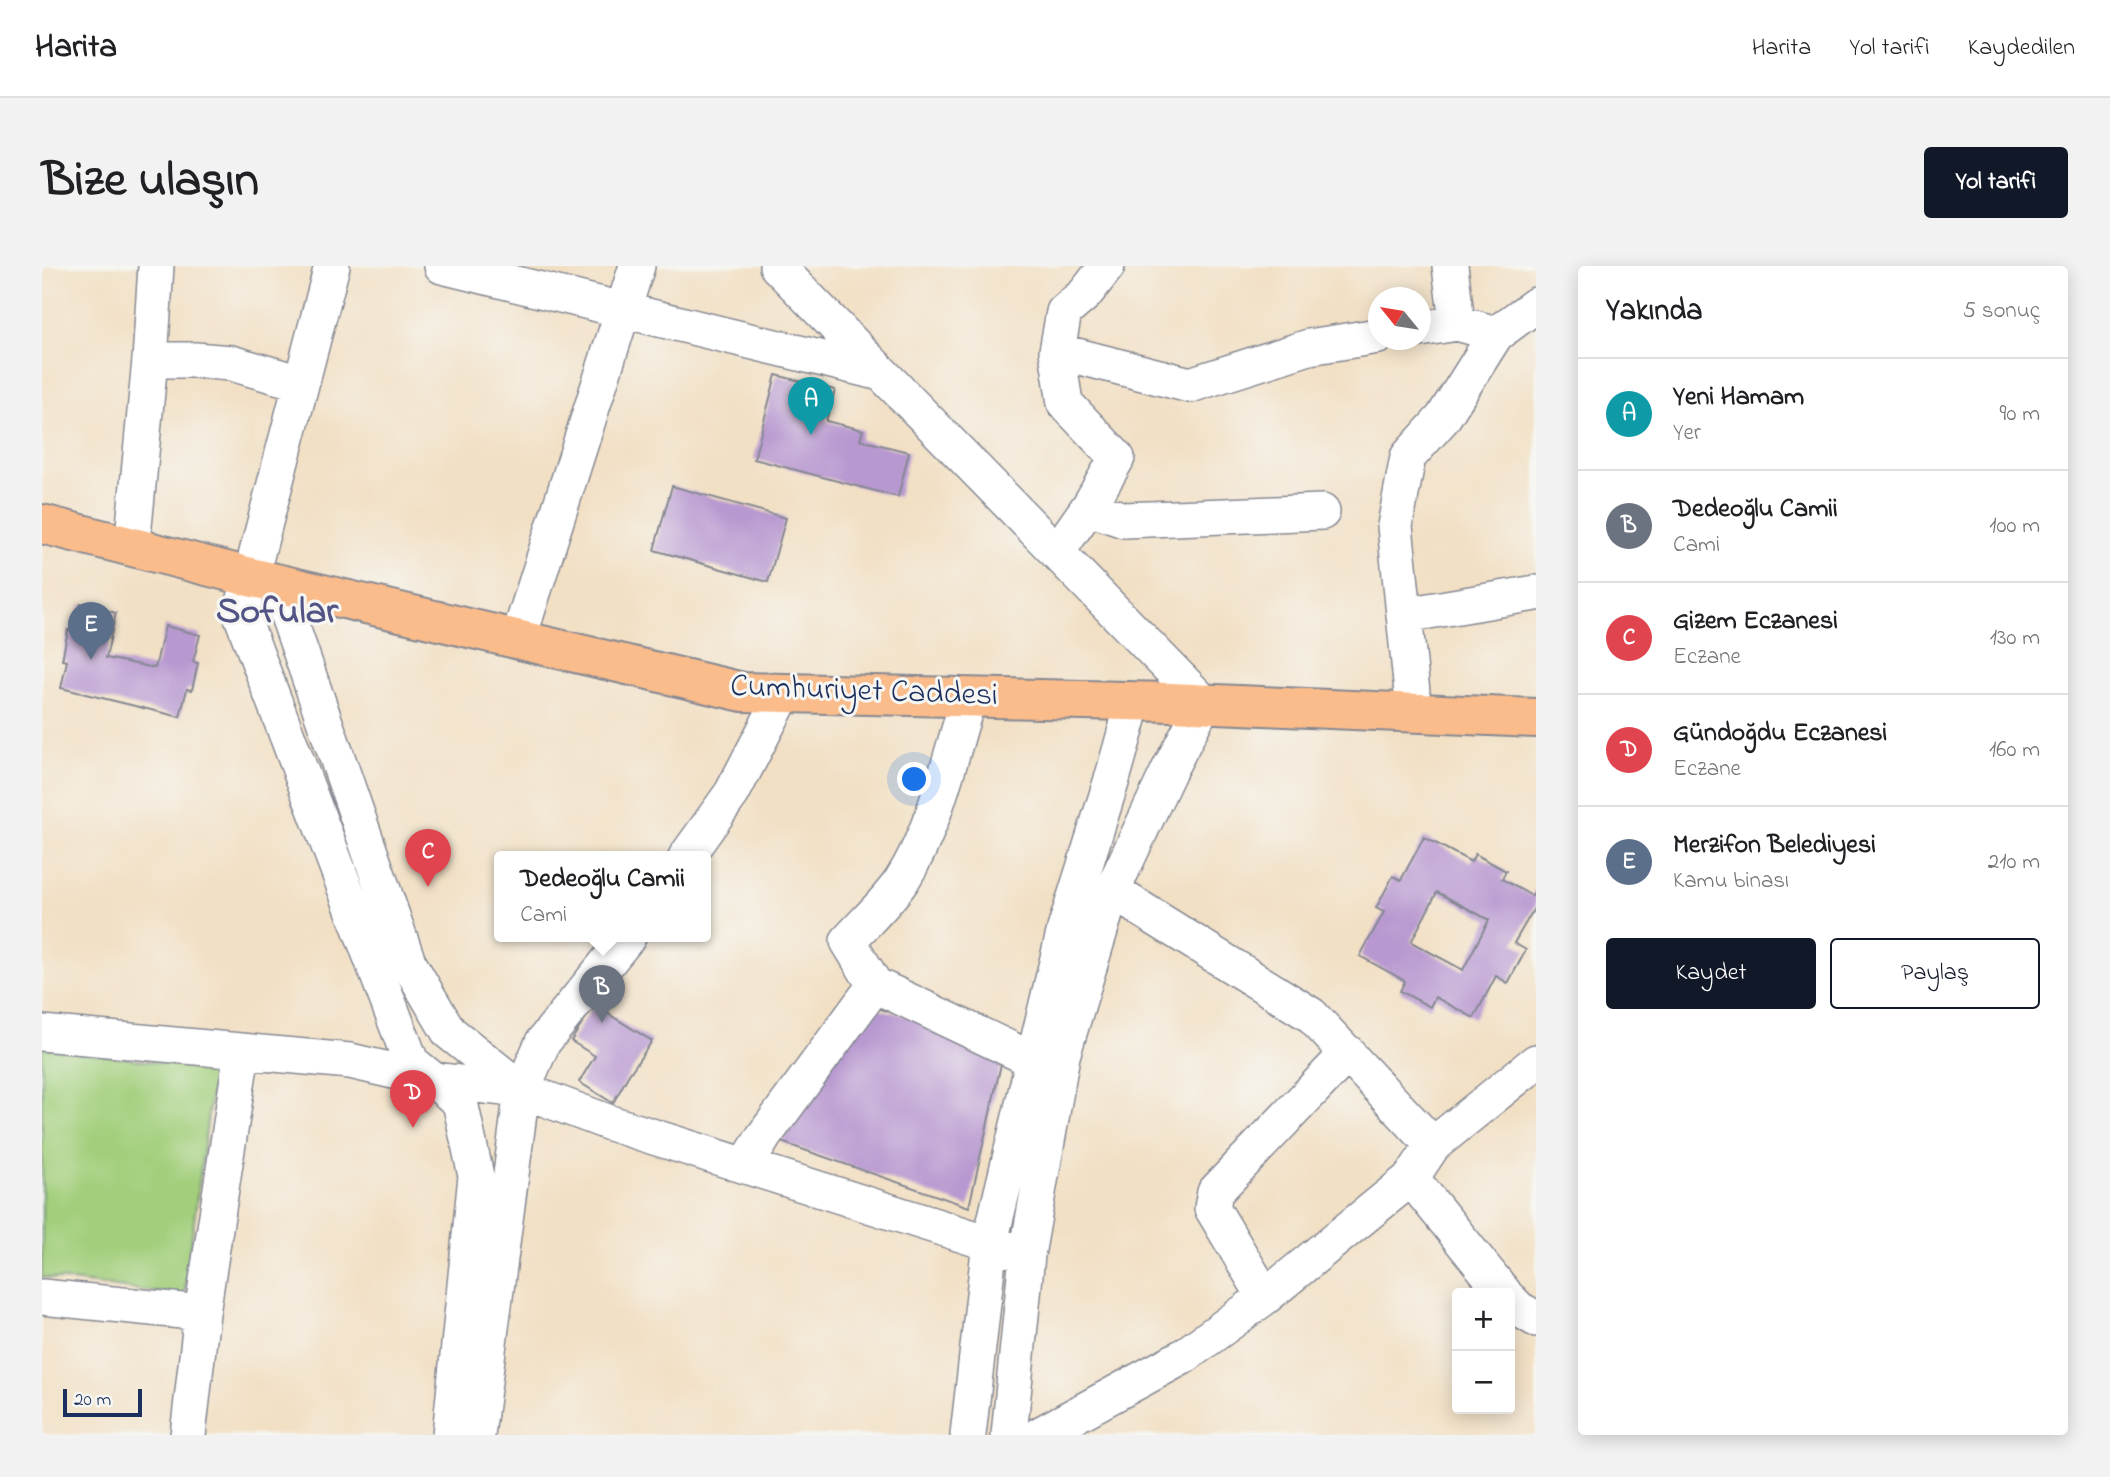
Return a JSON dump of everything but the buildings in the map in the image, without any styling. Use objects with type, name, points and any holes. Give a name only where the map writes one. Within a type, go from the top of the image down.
[{"type":"main road","name":"Cumhuriyet Caddesi","points":[[42,524],[264,581],[743,692],[1204,703],[1536,718]]},
{"type":"street","points":[[132,547],[156,266]]},
{"type":"street","points":[[332,266],[301,383],[264,581],[241,614],[411,1062],[460,1102],[476,1176],[450,1435]]},
{"type":"street","points":[[518,640],[637,266]]},
{"type":"street","points":[[1056,552],[1090,505],[1117,458],[1065,403],[1056,351],[1064,312],[1086,294],[1107,266]]},
{"type":"street","points":[[1450,266],[1457,323]]},
{"type":"street","points":[[453,267],[882,373]]},
{"type":"street","points":[[792,273],[882,373],[1204,703],[1112,891],[1062,1056],[1027,1255],[1009,1435]]},
{"type":"street","points":[[1414,712],[1395,526],[1408,457],[1443,418],[1496,334],[1536,305]]},
{"type":"street","points":[[1431,327],[1457,323],[1496,334]]},
{"type":"street","points":[[1056,351],[1190,385],[1308,347],[1368,338]]},
{"type":"street","points":[[150,360],[231,363],[301,383]]},
{"type":"street","points":[[1090,505],[1124,520],[1322,512]]},
{"type":"street","points":[[264,581],[408,962],[449,1032],[522,1090]]},
{"type":"street","points":[[1405,615],[1536,593]]},
{"type":"street","points":[[690,851],[732,793],[784,693]]},
{"type":"street","points":[[969,697],[925,836],[914,859],[900,883],[848,941],[875,985],[1032,1060]]},
{"type":"street","points":[[968,1435],[990,1242],[1065,929],[1134,701]]},
{"type":"street","points":[[1112,891],[1311,1015],[1433,1145]]},
{"type":"street","points":[[477,1435],[522,1090],[543,1042],[624,942]]},
{"type":"street","points":[[746,1165],[764,1136],[875,985]]},
{"type":"street","points":[[42,1033],[349,1061],[432,1080],[522,1090],[610,1122],[1027,1255]]},
{"type":"street","points":[[188,1435],[202,1313],[242,1052]]},
{"type":"street","points":[[1265,1297],[1212,1208],[1216,1192],[1349,1053]]},
{"type":"street","points":[[1040,1435],[1184,1356],[1265,1297],[1411,1178],[1433,1145],[1536,1062]]},
{"type":"street","points":[[1411,1178],[1500,1288]]},
{"type":"street","points":[[42,1297],[202,1313]]},
{"type":"street","points":[[1515,1305],[1536,1319]]},
{"type":"green space","points":[[42,1047],[214,1070],[184,1296],[42,1277]]},
{"type":"place","name":"Yeni Hamam","points":[[811,435]]},
{"type":"place","name":"Merzifon Belediyesi","points":[[91,660]]},
{"type":"place","name":"Gizem Eczanesi","points":[[428,887]]},
{"type":"place","name":"Dedeoğlu Camii","points":[[602,1023]]},
{"type":"place","name":"Gündoğdu Eczanesi","points":[[413,1128]]},
{"type":"district","name":"Sofular","points":[[277,613]]}]
